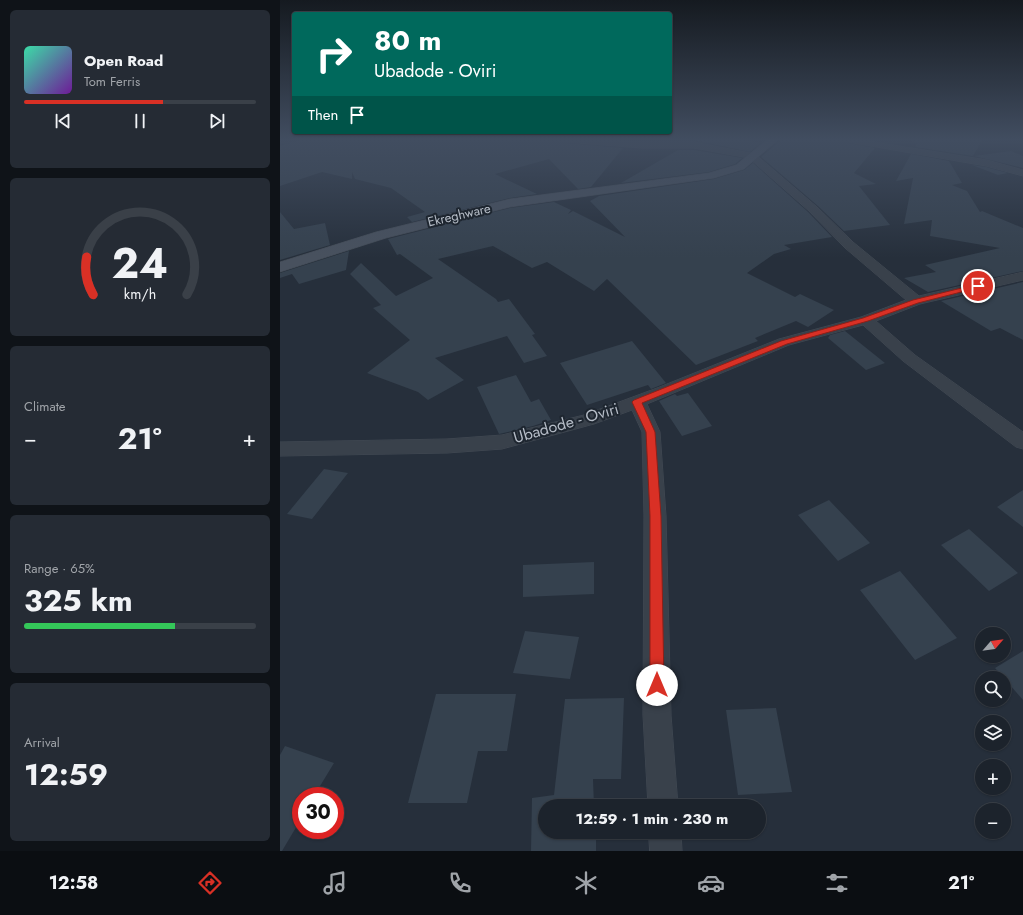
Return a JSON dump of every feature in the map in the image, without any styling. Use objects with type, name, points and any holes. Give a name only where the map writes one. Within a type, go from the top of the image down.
[{"type":"street","name":"Ekreghware","points":[[280,267],[381,235],[510,203],[689,179]]},
{"type":"street","points":[[779,179],[814,209],[849,245],[916,301]]},
{"type":"street","name":"Ubadode - Oviri","points":[[280,448],[446,446],[502,442],[588,420],[637,402],[784,342],[866,320],[916,301],[1023,276]]},
{"type":"street","points":[[866,320],[909,358],[1023,442]]},
{"type":"street","points":[[637,402],[650,432],[651,440],[655,516],[657,715],[663,799]]},
{"type":"street","points":[[665,839],[666,851]]},
{"type":"building","points":[[280,179],[302,179],[280,186]]},
{"type":"building","points":[[355,179],[505,179],[537,194],[510,198],[412,222],[407,217],[425,212],[391,188]]},
{"type":"building","points":[[568,179],[598,179],[591,187],[578,189]]},
{"type":"building","points":[[628,179],[655,179],[621,183]]},
{"type":"building","points":[[714,179],[771,179],[808,212],[832,237],[784,245],[791,249],[774,254],[747,273],[795,297],[800,294],[834,310],[808,327],[796,321],[755,338],[758,341],[696,365],[607,279],[594,291],[547,262],[532,268],[493,246],[438,259],[496,299],[498,302],[509,299],[535,334],[532,335],[547,356],[524,363],[507,336],[435,358],[464,380],[428,400],[418,392],[367,373],[410,340],[373,308],[381,305],[350,274],[361,263],[396,296],[433,278],[400,254],[397,255],[388,239],[510,208],[554,202],[571,210],[568,214],[573,211],[625,237],[590,201],[599,196]]},
{"type":"building","points":[[786,179],[865,179],[876,184],[859,186],[890,225],[844,231]]},
{"type":"building","points":[[897,179],[909,179],[896,181]]},
{"type":"building","points":[[913,179],[959,179],[962,183],[952,185],[967,191],[980,212],[982,211],[1023,228],[1023,271],[928,292],[904,278],[936,272],[925,265],[1000,248],[930,236],[932,220],[904,224]]},
{"type":"building","points":[[280,212],[294,229],[325,223],[330,245],[280,260]]},
{"type":"building","points":[[349,251],[346,270],[299,284],[292,274],[280,278],[280,273]]},
{"type":"building","points":[[1023,282],[1023,340],[1000,328],[991,331],[941,301]]},
{"type":"building","points":[[845,331],[885,363],[866,370],[828,338],[830,335]]},
{"type":"building","points":[[632,341],[666,383],[651,389],[648,385],[587,405],[560,363]]},
{"type":"building","points":[[516,375],[531,402],[539,399],[551,420],[499,434],[477,387]]},
{"type":"building","points":[[688,393],[712,426],[682,436],[659,401],[675,394],[677,396]]},
{"type":"building","points":[[324,469],[348,473],[312,519],[287,514]]},
{"type":"building","points":[[1023,490],[1023,527],[997,507]]},
{"type":"building","points":[[829,500],[870,543],[838,561],[798,515]]},
{"type":"building","points":[[969,529],[1018,573],[989,591],[941,545]]},
{"type":"building","points":[[594,562],[594,594],[523,597],[523,565]]},
{"type":"building","points":[[900,571],[957,638],[915,660],[860,590]]},
{"type":"building","points":[[525,631],[579,637],[570,679],[513,673]]},
{"type":"building","points":[[1023,651],[1023,700],[1011,686],[1011,671],[998,671],[995,668],[1003,663],[1011,663],[1011,658]]},
{"type":"building","points":[[436,694],[516,694],[507,751],[478,751],[467,803],[408,803]]},
{"type":"building","points":[[624,698],[621,779],[593,779],[594,799],[538,799],[538,839],[596,839],[596,851],[531,851],[532,798],[554,795],[565,699]]},
{"type":"building","points":[[776,708],[792,792],[738,795],[726,710]]},
{"type":"building","points":[[285,746],[334,763],[319,787],[292,787],[292,834],[282,851],[280,851],[280,755]]},
{"type":"route","points":[[657,685],[655,516],[650,432],[637,402],[784,342],[866,320],[916,301],[978,286]]}]
